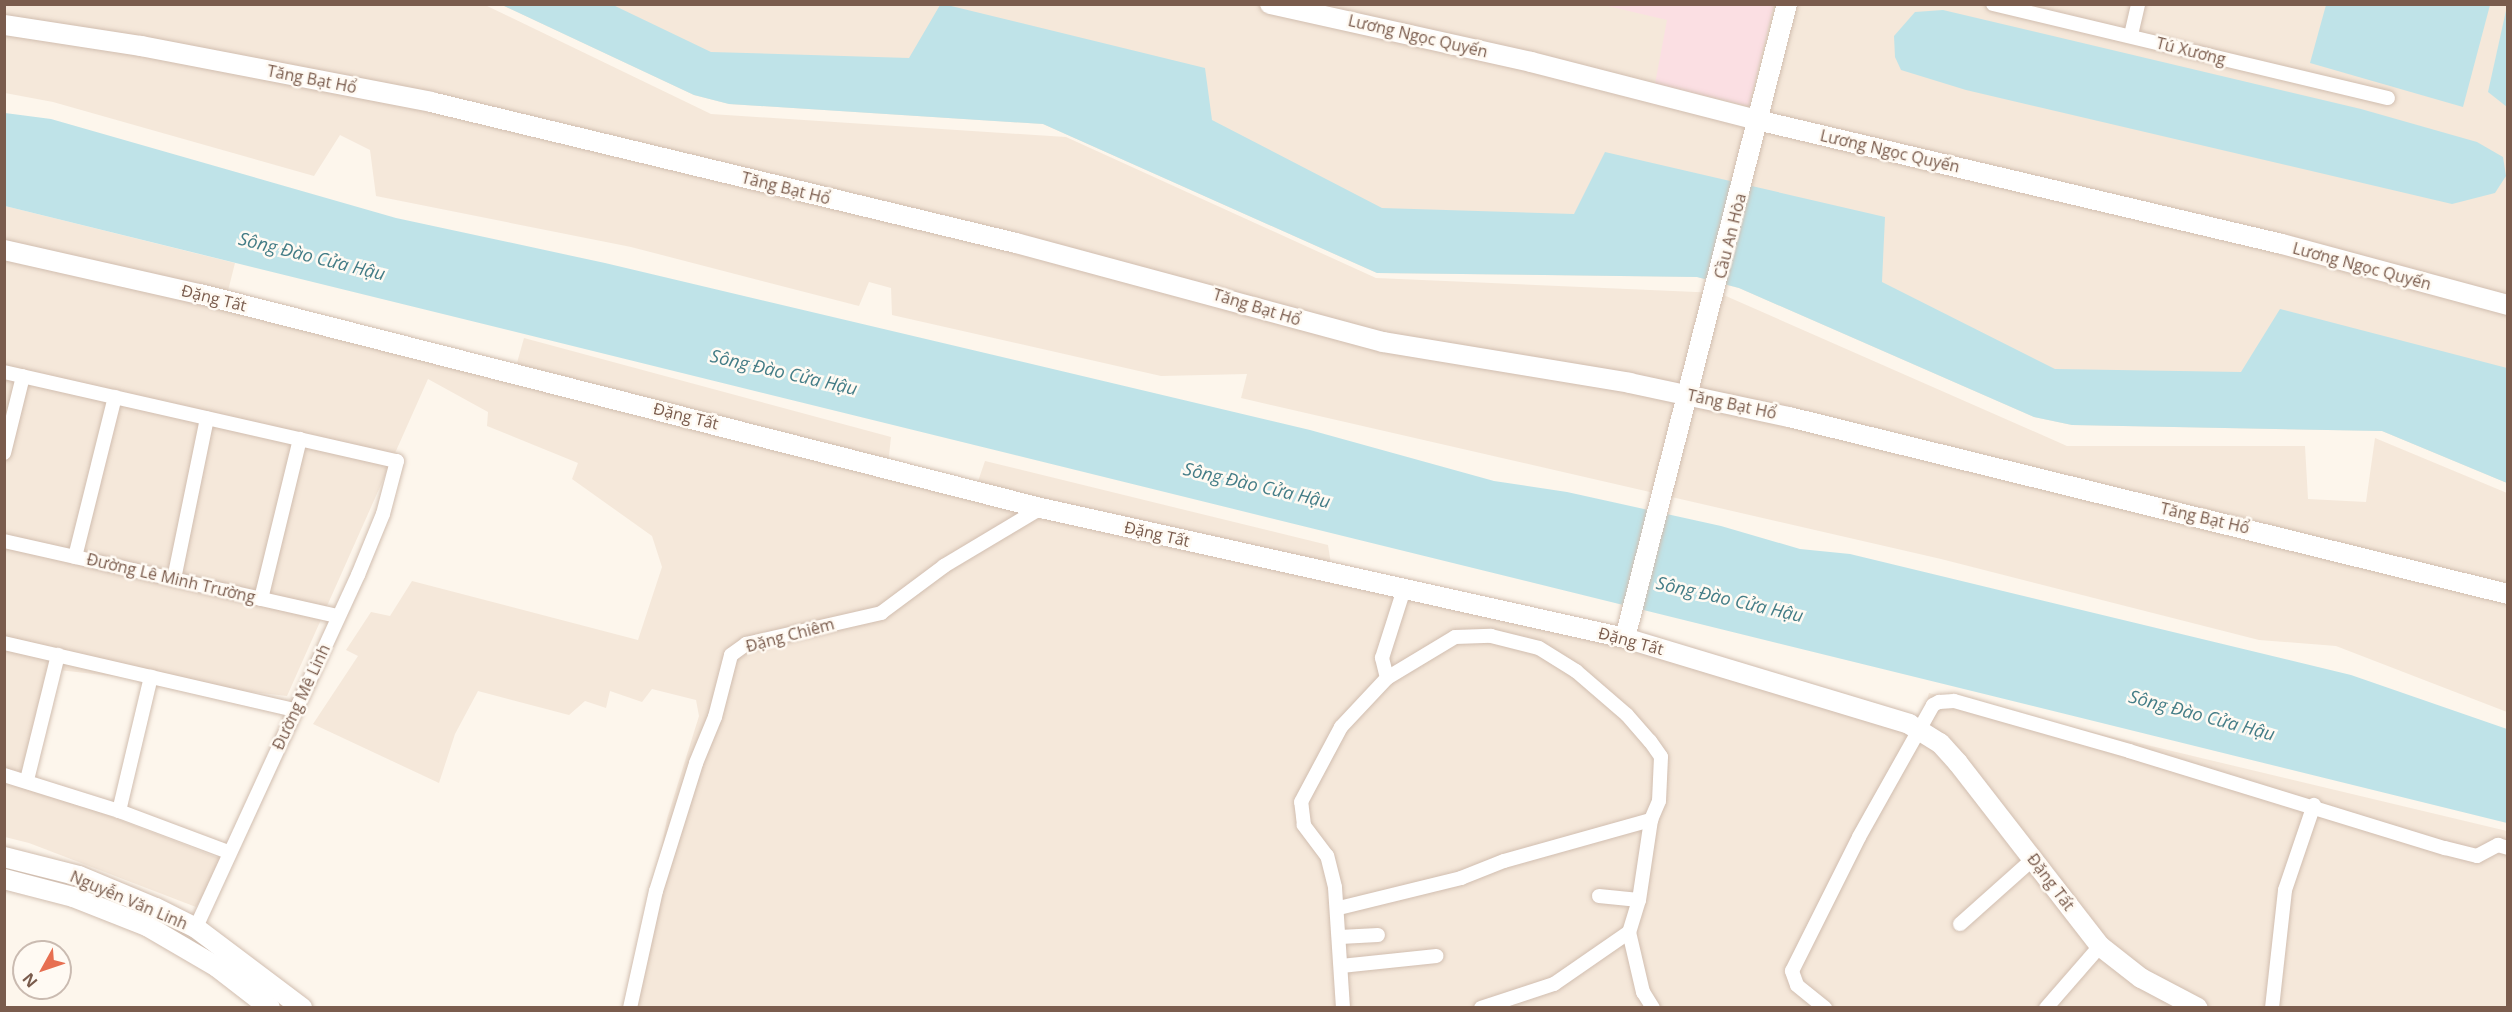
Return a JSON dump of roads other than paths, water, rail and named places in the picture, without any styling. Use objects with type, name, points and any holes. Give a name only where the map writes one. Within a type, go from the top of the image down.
[{"type":"street","name":"Lương Ngọc Quyến","points":[[1270,4],[1531,62],[1757,120],[2282,244],[2508,305]]},
{"type":"street","name":"Cầu An Hòa","points":[[1625,638],[1718,288],[1787,4]]},
{"type":"street","name":"Tú Xương","points":[[1993,4],[2388,98]]},
{"type":"street","points":[[2131,35],[2138,4]]},
{"type":"street","name":"Tăng Bạt Hổ","points":[[4,25],[152,48],[431,102],[1016,243],[1383,342],[1690,395],[2508,594]]},
{"type":"street","name":"Đặng Tất","points":[[4,250],[200,294],[1041,508],[1625,638],[1920,729],[1958,763],[2034,858],[2100,946],[2141,978],[2198,1008]]},
{"type":"street","points":[[4,372],[300,439],[261,599]]},
{"type":"street","points":[[5,449],[23,376]]},
{"type":"street","points":[[75,557],[115,397]]},
{"type":"street","points":[[174,579],[207,418]]},
{"type":"street","name":"Đường Mê Linh","points":[[195,928],[383,514],[397,462],[300,439]]},
{"type":"street","name":"Đặng Chiêm","points":[[630,1008],[656,891],[696,763],[715,717],[731,655],[746,644],[881,613],[944,566],[1041,508]]},
{"type":"street","name":"Đường Lê Minh Trường","points":[[4,541],[338,616]]},
{"type":"street","points":[[1387,678],[1382,658],[1404,589]]},
{"type":"street","points":[[1343,1008],[1339,908],[1327,856],[1304,825],[1301,802],[1341,727],[1387,678],[1455,637],[1491,636],[1539,648],[1576,671],[1607,698],[1661,757],[1659,801],[1651,820],[1639,900],[1629,932],[1643,992],[1653,1008]]},
{"type":"street","points":[[4,643],[294,710]]},
{"type":"street","points":[[27,780],[58,655]]},
{"type":"street","points":[[119,811],[151,677]]},
{"type":"street","points":[[1826,1008],[1797,985],[1792,971],[1859,837],[1933,705],[1954,701],[2314,805],[2477,856],[2498,845],[2508,848]]},
{"type":"street","points":[[4,775],[27,780],[119,811],[228,852]]},
{"type":"street","points":[[2272,1008],[2285,890],[2314,805]]},
{"type":"street","points":[[1339,908],[1461,878],[1503,861],[1651,820]]},
{"type":"street","name":"Nguyễn Văn Linh","points":[[4,857],[79,876],[195,928],[297,1006]]},
{"type":"street","points":[[1960,924],[2034,858]]},
{"type":"street","name":"Nguyễn Văn Linh","points":[[4,879],[73,897],[147,926],[217,967],[270,1008]]},
{"type":"street","points":[[1599,896],[1639,900]]},
{"type":"street","points":[[1481,1008],[1554,984],[1629,932]]},
{"type":"street","points":[[1340,937],[1378,935]]},
{"type":"street","points":[[2046,1008],[2100,946]]},
{"type":"street","points":[[1341,966],[1436,956]]},
{"type":"water","points":[[502,5],[613,5],[711,52],[909,58],[940,5],[947,5],[1205,68],[1212,120],[1382,208],[1574,214],[1605,152],[1885,217],[1882,282],[2055,369],[2241,372],[2280,309],[2507,368],[2507,483],[2382,431],[2072,425],[2034,417],[1739,288],[1697,277],[1377,273],[1043,124],[729,104],[694,95]]},
{"type":"water","points":[[2326,5],[2490,5],[2463,107],[2310,63]]},
{"type":"water","points":[[2507,6],[2508,107],[2488,92]]},
{"type":"water","points":[[1943,10],[2361,109],[2477,142],[2503,157],[2506,176],[2495,193],[2452,204],[1966,90],[1901,70],[1895,57],[1894,36],[1915,12]]},
{"type":"water","name":"Sông Đào Cửa Hậu","points":[[5,113],[51,119],[396,218],[605,263],[1310,430],[1494,481],[1567,492],[1721,526],[1800,549],[1850,554],[2351,675],[2507,729],[2507,823],[5,206]]}]
